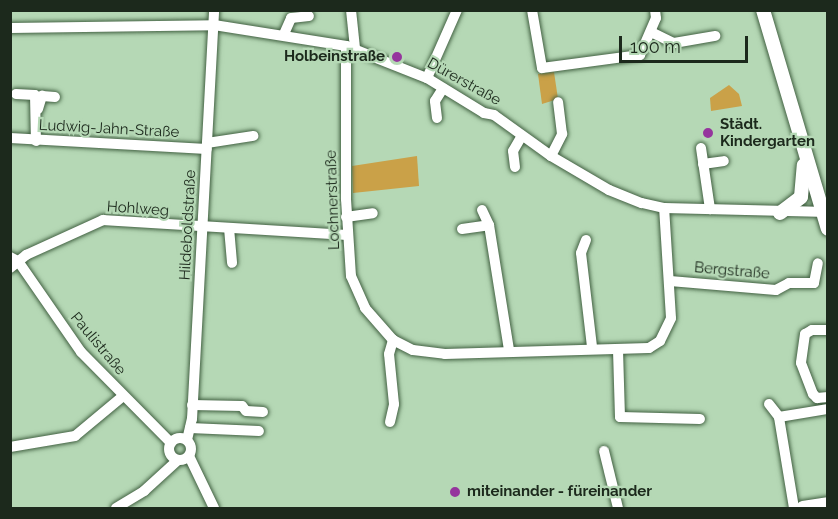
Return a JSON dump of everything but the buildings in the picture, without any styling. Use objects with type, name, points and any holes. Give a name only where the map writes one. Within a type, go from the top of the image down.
[{"type":"main road","points":[[763,10],[825,212],[828,229]]},
{"type":"main road","points":[[780,213],[791,208],[803,193],[803,145]]},
{"type":"main road","points":[[803,508],[828,504]]},
{"type":"street","name":"Hildeboldstraße","points":[[187,440],[192,405],[214,10]]},
{"type":"street","points":[[350,48],[351,10]]},
{"type":"street","points":[[427,78],[456,10]]},
{"type":"street","points":[[532,10],[542,68],[640,55],[651,32],[655,10]]},
{"type":"street","points":[[284,34],[291,18],[309,16]]},
{"type":"street","name":"Dürerstraße","points":[[10,28],[214,25],[284,34],[350,48],[427,78],[494,115],[521,137],[609,190],[664,208],[780,213],[825,212]]},
{"type":"street","points":[[651,32],[674,42],[715,36]]},
{"type":"street","name":"Lochnerstraße","points":[[350,48],[347,235],[357,296],[393,340],[413,350],[435,354],[592,347],[618,350],[649,348],[660,341],[671,318],[664,208]]},
{"type":"street","points":[[437,118],[435,101],[443,88]]},
{"type":"street","points":[[16,94],[35,95],[38,110]]},
{"type":"street","points":[[36,141],[38,110],[42,96],[55,97]]},
{"type":"street","points":[[551,156],[562,134],[558,102]]},
{"type":"street","name":"Ludwig-Jahn-Straße","points":[[10,138],[36,141],[207,146],[253,136]]},
{"type":"street","points":[[514,167],[513,151],[521,137]]},
{"type":"street","points":[[700,148],[710,209]]},
{"type":"street","points":[[703,164],[724,161]]},
{"type":"street","points":[[482,210],[489,225],[509,350]]},
{"type":"street","points":[[346,217],[373,213]]},
{"type":"street","name":"Hohlweg","points":[[13,262],[103,219],[347,235]]},
{"type":"street","points":[[462,229],[489,225]]},
{"type":"street","points":[[229,228],[232,263]]},
{"type":"street","points":[[586,240],[581,253],[592,347]]},
{"type":"street","name":"Paulistraße","points":[[13,262],[81,352],[171,443],[170,454],[178,460]]},
{"type":"street","name":"Bergstraße","points":[[670,281],[776,290],[789,283],[814,283],[818,263]]},
{"type":"street","points":[[828,330],[812,330],[805,334],[801,363],[813,394],[817,398],[828,397]]},
{"type":"street","points":[[390,422],[394,404],[389,354],[393,340]]},
{"type":"street","points":[[618,350],[620,417],[700,419]]},
{"type":"street","points":[[10,447],[75,436],[123,396]]},
{"type":"street","points":[[769,404],[779,417],[794,508]]},
{"type":"street","points":[[192,405],[242,406],[246,411],[263,412]]},
{"type":"street","points":[[779,417],[828,409]]},
{"type":"street","points":[[190,428],[259,431]]},
{"type":"street","points":[[171,443],[176,439],[187,440],[191,446],[189,456],[214,508]]},
{"type":"street","points":[[604,451],[618,508]]},
{"type":"street","points":[[116,508],[144,491],[178,460],[189,456]]},
{"type":"shaded area","points":[[554,72],[558,99],[542,104],[538,74]]},
{"type":"shaded area","points":[[729,85],[739,94],[742,106],[711,111],[710,98]]},
{"type":"shaded area","points":[[417,156],[419,186],[353,193],[352,166]]},
{"type":"place","name":"Holbeinstraße","points":[[397,57]]},
{"type":"place","name":"Städt. Kindergarten","points":[[708,133]]},
{"type":"place","name":"miteinander - füreinander","points":[[455,492]]}]
